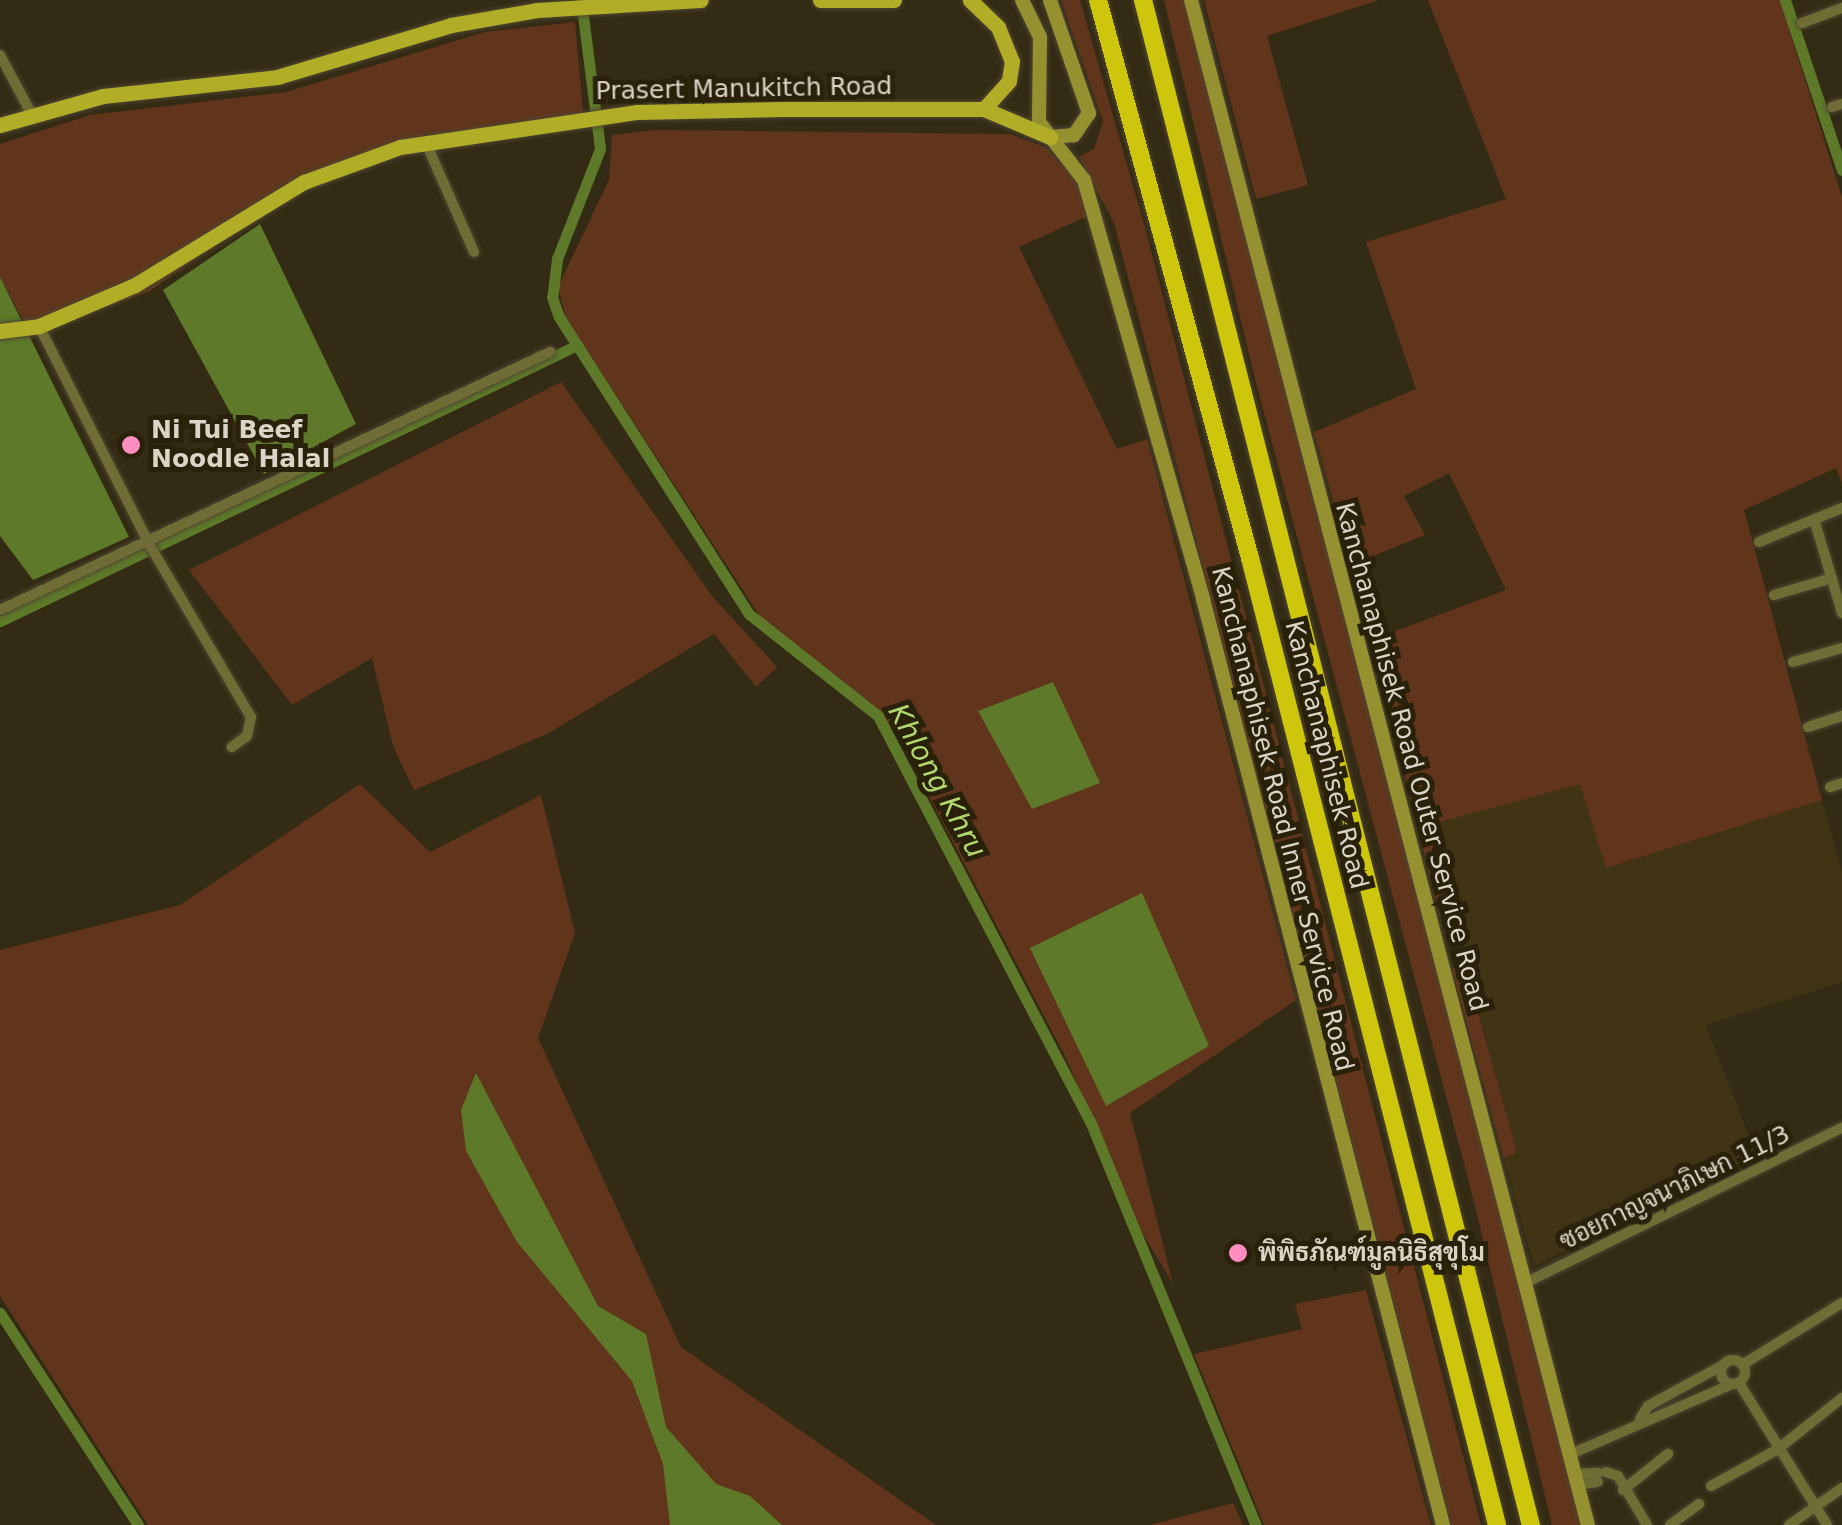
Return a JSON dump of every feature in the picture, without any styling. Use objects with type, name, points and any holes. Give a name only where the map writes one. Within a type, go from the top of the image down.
[{"type":"highway","name":"Kanchanaphisek Road","points":[[1098,0],[1250,558],[1496,1525]]},
{"type":"highway","name":"Kanchanaphisek Road","points":[[1143,0],[1531,1525]]},
{"type":"main road","points":[[0,125],[54,106],[277,77],[420,32],[538,10],[701,0]]},
{"type":"main road","points":[[820,0],[894,0]]},
{"type":"main road","points":[[970,0],[998,27],[1012,61],[1001,95],[984,109]]},
{"type":"main road","name":"Kanchanaphisek Road Inner Service Road","points":[[1022,0],[1040,37],[1038,111],[1050,137],[1084,180],[1193,563],[1443,1525]]},
{"type":"main road","points":[[1050,0],[1089,112],[1074,135],[1050,137]]},
{"type":"main road","name":"Kanchanaphisek Road Outer Service Road","points":[[1191,0],[1588,1525]]},
{"type":"main road","name":"Prasert Manukitch Road","points":[[0,332],[36,326],[153,277],[273,200],[353,161],[426,143],[555,120],[637,112],[984,109],[1050,137]]},
{"type":"street","points":[[1802,23],[1842,8]]},
{"type":"street","points":[[0,55],[31,113]]},
{"type":"street","points":[[426,143],[474,252]]},
{"type":"street","points":[[36,326],[152,549],[251,717],[247,736],[232,746]]},
{"type":"street","points":[[0,610],[152,549],[550,352]]},
{"type":"street","points":[[1758,542],[1842,508]]},
{"type":"street","points":[[1814,519],[1836,581],[1842,612]]},
{"type":"street","points":[[1774,595],[1836,581]]},
{"type":"street","points":[[1794,662],[1842,648]]},
{"type":"street","points":[[1808,727],[1842,716]]},
{"type":"street","points":[[1830,787],[1842,783]]},
{"type":"street","name":"ซอยกาญจนาภิเษก 11/3","points":[[1525,1283],[1842,1128]]},
{"type":"street","points":[[1640,1419],[1648,1406],[1725,1364],[1742,1364],[1842,1303]]},
{"type":"street","points":[[1725,1364],[1722,1375],[1735,1383],[1828,1525]]},
{"type":"street","points":[[1571,1454],[1640,1419],[1658,1420],[1735,1383],[1742,1364]]},
{"type":"street","points":[[1711,1486],[1778,1448],[1842,1398]]},
{"type":"street","points":[[1622,1488],[1668,1454]]},
{"type":"street","points":[[1577,1479],[1603,1477],[1622,1488],[1647,1525]]},
{"type":"street","points":[[1790,1525],[1842,1488]]},
{"type":"street","points":[[1670,1525],[1699,1504]]},
{"type":"shaded area","points":[[1061,0],[1080,0],[1146,231],[1481,1525],[1451,1525],[1114,223],[1079,157],[1094,149],[1103,121]]},
{"type":"shaded area","points":[[1164,0],[1187,0],[1582,1525],[1552,1525],[1470,1186],[1255,379]]},
{"type":"shaded area","points":[[1204,0],[1379,0],[1267,36],[1308,185],[1256,199]]},
{"type":"shaded area","points":[[1428,0],[1780,0],[1842,197],[1842,483],[1836,468],[1744,510],[1822,800],[1606,868],[1580,784],[1429,825],[1451,915],[1440,917],[1371,640],[1506,590],[1449,473],[1404,496],[1425,535],[1351,565],[1314,432],[1416,389],[1366,242],[1506,199]]},
{"type":"shaded area","points":[[575,22],[583,112],[434,137],[314,173],[150,291],[31,335],[0,277],[0,144],[90,115],[286,92],[485,32]]},
{"type":"shaded area","points":[[654,130],[1010,134],[1047,148],[1074,178],[1088,216],[1019,247],[1117,449],[1147,439],[1296,1000],[1130,1113],[1173,1284],[1142,1232],[1065,1056],[895,731],[761,618],[566,318],[558,287],[609,180],[612,135]]},
{"type":"shaded area","points":[[260,224],[356,424],[264,474],[163,290]]},
{"type":"shaded area","points":[[0,277],[129,537],[33,580],[0,536]]},
{"type":"shaded area","points":[[561,382],[712,596],[777,667],[756,687],[714,634],[547,734],[414,790],[393,746],[372,658],[292,705],[189,570]]},
{"type":"shaded area","points":[[1053,682],[1100,783],[1032,809],[978,711]]},
{"type":"shaded area","points":[[1580,783],[1607,868],[1822,800],[1842,872],[1842,982],[1706,1025],[1756,1155],[1534,1266],[1504,1159],[1517,1152],[1428,825]]},
{"type":"shaded area","points":[[360,784],[430,852],[541,795],[575,933],[538,1038],[681,1347],[936,1525],[148,1525],[0,1296],[0,950],[180,905]]},
{"type":"shaded area","points":[[1142,893],[1209,1046],[1106,1106],[1030,948]]},
{"type":"shaded area","points":[[1465,965],[1517,1152],[1504,1159],[1452,969]]},
{"type":"shaded area","points":[[476,1073],[598,1306],[646,1334],[666,1427],[716,1484],[750,1496],[782,1525],[670,1525],[663,1464],[632,1381],[517,1242],[466,1151],[461,1110]]},
{"type":"shaded area","points":[[1366,1290],[1431,1525],[1264,1525],[1194,1354],[1302,1329],[1295,1304]]},
{"type":"shaded area","points":[[1233,1503],[1243,1525],[1150,1525]]},
{"type":"waterway","name":"Khlong Khru","points":[[581,0],[600,149],[557,259],[552,297],[559,317],[749,614],[878,716],[1090,1121],[1256,1525]]},
{"type":"waterway","points":[[1785,0],[1842,170]]},
{"type":"waterway","points":[[0,621],[577,345]]},
{"type":"waterway","points":[[0,1313],[138,1525]]},
{"type":"place","name":"Ni Tui Beef Noodle Halal","points":[[131,445]]},
{"type":"place","name":"พิพิธภัณฑ์มูลนิธิสุขุโม","points":[[1238,1253]]}]
